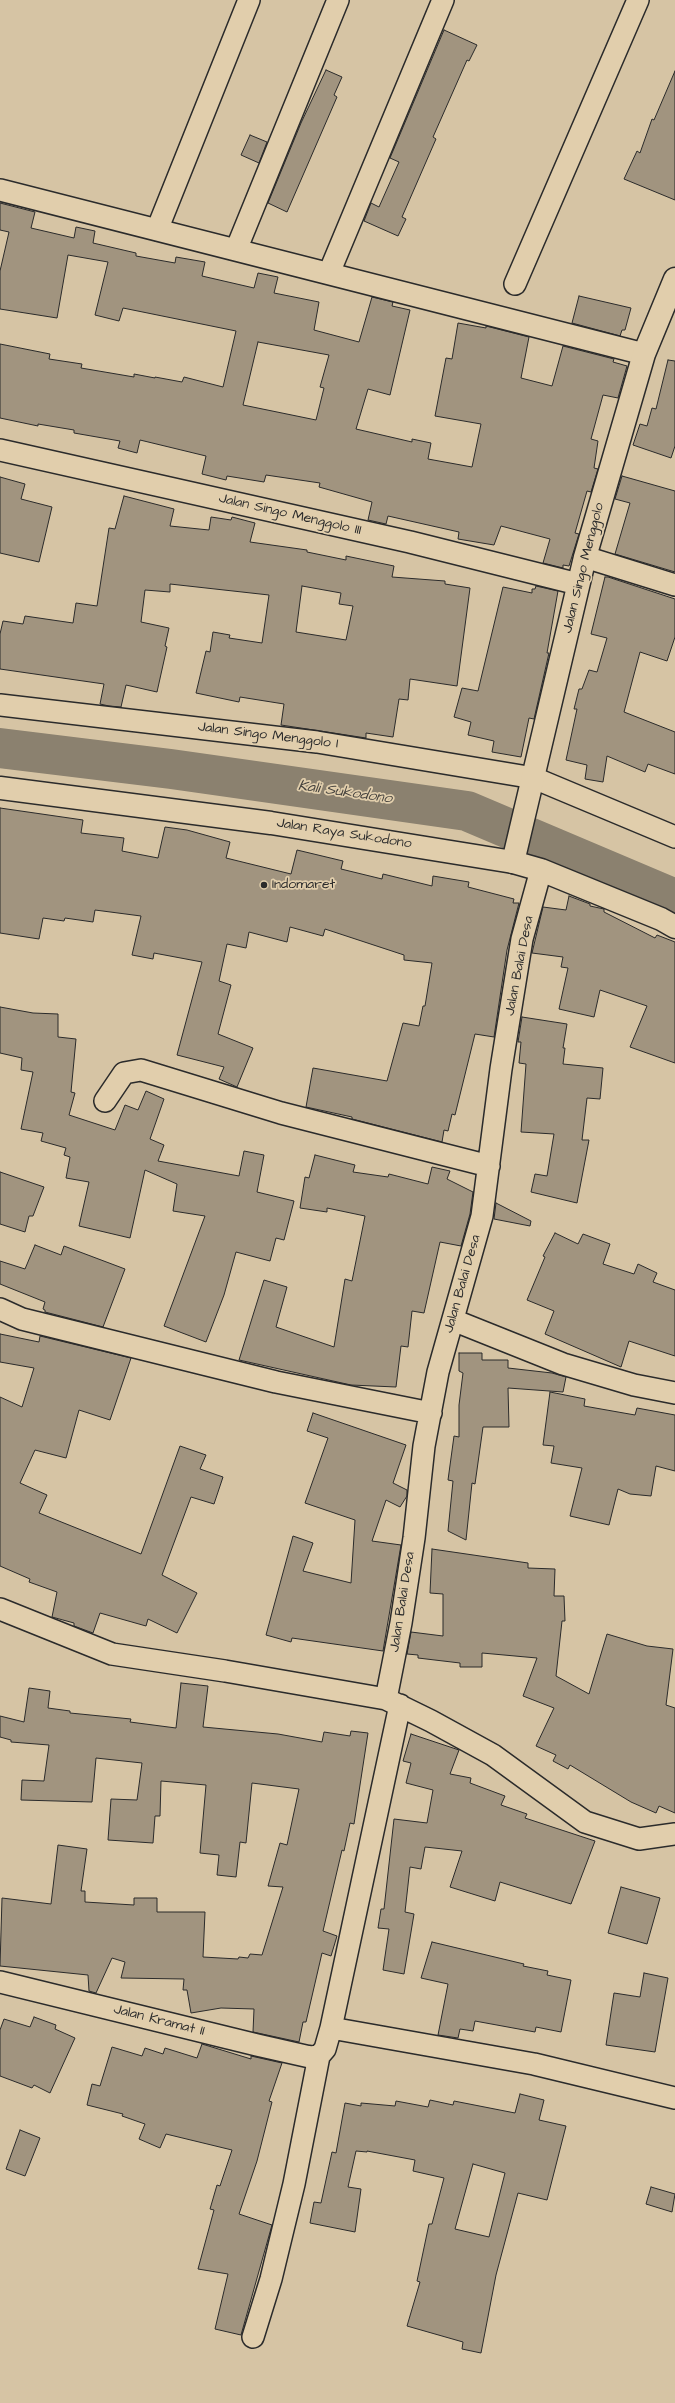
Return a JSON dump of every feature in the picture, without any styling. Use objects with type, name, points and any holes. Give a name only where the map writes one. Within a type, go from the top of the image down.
[{"type":"main road","name":"Jalan Singo Menggolo","points":[[514,857],[585,557],[644,354],[675,279]]},
{"type":"main road","name":"Jalan Raya Sukodono","points":[[0,788],[271,823],[514,857],[541,870],[661,919],[675,927]]},
{"type":"street","points":[[158,230],[249,0]]},
{"type":"street","points":[[236,250],[338,0]]},
{"type":"street","points":[[329,273],[443,0]]},
{"type":"street","points":[[515,284],[638,0]]},
{"type":"street","points":[[0,190],[644,354]]},
{"type":"street","name":"Jalan Singo Menggolo III","points":[[0,450],[410,542],[578,584]]},
{"type":"street","points":[[585,557],[675,585]]},
{"type":"street","name":"Jalan Singo Menggolo I","points":[[0,704],[317,742],[532,786],[675,837]]},
{"type":"street","name":"Jalan Balai Desa","points":[[253,2337],[294,2184],[319,2056],[325,2049],[331,2028],[393,1702],[424,1446],[438,1372],[482,1216],[501,1069],[522,940],[541,870]]},
{"type":"street","points":[[105,1101],[124,1073],[141,1070],[281,1113],[489,1166]]},
{"type":"street","points":[[0,1309],[22,1319],[276,1382],[431,1413]]},
{"type":"street","points":[[453,1320],[563,1364],[634,1385],[675,1392]]},
{"type":"street","points":[[0,1609],[112,1654],[225,1671],[393,1702],[493,1755],[585,1822],[639,1839],[675,1834]]},
{"type":"street","name":"Jalan Kramat II","points":[[0,1982],[257,2045],[310,2057],[319,2056]]},
{"type":"street","points":[[331,2028],[534,2064],[675,2098]]},
{"type":"building","points":[[444,30],[477,45],[469,61],[467,60],[433,137],[436,139],[402,217],[406,219],[398,236],[364,221],[371,203],[379,207],[399,162],[390,158]]},
{"type":"building","points":[[326,70],[342,77],[334,95],[337,97],[287,212],[268,203],[301,123]]},
{"type":"building","points":[[675,71],[675,200],[624,179],[637,151],[640,153],[652,119],[654,120]]},
{"type":"building","points":[[250,135],[267,142],[259,163],[241,155]]},
{"type":"building","points":[[0,203],[35,212],[31,228],[74,238],[76,227],[95,231],[93,243],[136,253],[136,256],[175,263],[176,257],[205,262],[202,276],[254,288],[258,273],[278,277],[274,293],[319,302],[314,330],[359,342],[372,297],[393,302],[392,306],[410,310],[390,395],[368,389],[356,429],[412,442],[412,439],[431,443],[428,459],[472,467],[481,424],[435,416],[446,358],[452,359],[458,323],[486,328],[486,326],[529,337],[521,378],[552,386],[563,346],[614,359],[613,362],[627,366],[618,398],[603,395],[591,439],[598,441],[594,468],[598,469],[591,492],[587,491],[575,533],[579,534],[569,566],[563,565],[563,568],[543,563],[550,539],[501,526],[494,545],[458,539],[459,532],[388,516],[386,524],[368,520],[372,502],[319,487],[320,483],[266,475],[264,482],[227,476],[226,480],[202,474],[206,456],[140,440],[137,453],[118,448],[120,441],[74,433],[74,430],[38,424],[38,426],[0,418],[0,344],[50,354],[49,359],[82,364],[81,368],[134,377],[134,374],[182,382],[184,377],[223,387],[236,331],[123,308],[119,321],[95,315],[108,262],[68,255],[57,318],[0,309],[0,271],[9,232],[0,230]],"holes":[[[258,342],[329,355],[320,387],[324,388],[316,420],[243,405]]]},
{"type":"building","points":[[579,296],[631,308],[625,330],[622,330],[620,336],[572,323]]},
{"type":"building","points":[[668,360],[675,361],[675,446],[671,458],[633,445],[640,424],[647,426],[652,408],[656,409]]},
{"type":"building","points":[[622,476],[675,491],[675,572],[615,554],[630,503],[615,499]]},
{"type":"building","points":[[0,477],[25,484],[21,499],[52,507],[39,562],[0,553]]},
{"type":"building","points":[[124,496],[174,509],[170,526],[209,530],[211,517],[231,520],[232,517],[255,523],[250,542],[307,550],[307,552],[346,560],[346,556],[394,566],[392,577],[445,581],[445,584],[470,588],[457,686],[410,679],[408,700],[399,699],[393,737],[366,733],[366,738],[281,725],[284,704],[240,697],[239,702],[196,693],[206,651],[210,652],[213,632],[230,635],[229,638],[262,643],[269,595],[170,584],[170,592],[145,590],[141,622],[169,628],[165,646],[167,647],[157,692],[126,685],[121,707],[109,706],[100,704],[104,684],[0,669],[0,634],[3,621],[23,624],[25,616],[73,623],[76,603],[97,606],[109,528],[115,529]],"holes":[[[302,586],[341,593],[339,604],[353,606],[346,640],[296,632]]]},
{"type":"building","points":[[605,577],[675,599],[675,637],[667,661],[640,652],[624,712],[675,732],[675,774],[648,764],[645,772],[607,756],[603,782],[585,779],[587,765],[566,760],[577,709],[574,709],[579,689],[582,689],[589,670],[597,672],[607,638],[591,634]]},
{"type":"building","points":[[536,586],[558,591],[547,653],[549,653],[534,719],[529,718],[521,757],[492,752],[494,741],[468,735],[471,722],[454,717],[462,688],[478,691],[503,587],[532,593],[532,589],[535,589]]},
{"type":"building","points":[[0,808],[83,820],[81,833],[124,838],[122,851],[158,858],[165,827],[187,830],[230,842],[226,858],[291,874],[297,850],[343,861],[341,869],[382,879],[383,874],[432,886],[433,876],[469,882],[468,887],[514,899],[513,903],[519,903],[507,950],[494,1037],[475,1034],[455,1115],[452,1114],[448,1131],[444,1130],[442,1142],[352,1119],[352,1117],[306,1107],[313,1068],[387,1081],[403,1023],[419,1026],[423,1006],[425,1006],[432,963],[404,960],[404,955],[325,929],[323,936],[290,927],[287,942],[249,932],[246,948],[227,944],[219,981],[231,985],[218,1034],[253,1048],[237,1087],[219,1079],[224,1067],[177,1055],[202,962],[154,953],[153,959],[132,955],[141,916],[95,910],[93,922],[65,918],[64,921],[43,918],[39,939],[0,933]]},
{"type":"building","points":[[569,896],[590,904],[590,906],[604,909],[604,912],[655,938],[657,935],[675,942],[675,1063],[630,1047],[647,1006],[600,990],[594,1017],[559,1009],[568,968],[561,967],[563,957],[532,953],[543,907],[566,910]]},
{"type":"building","points":[[0,1007],[33,1013],[58,1014],[58,1037],[76,1039],[71,1092],[75,1093],[69,1115],[115,1130],[125,1105],[138,1110],[146,1091],[164,1099],[150,1139],[164,1145],[158,1161],[239,1176],[244,1151],[264,1155],[257,1192],[294,1201],[284,1240],[276,1238],[270,1261],[236,1252],[224,1295],[206,1342],[164,1326],[205,1216],[173,1211],[177,1184],[145,1170],[130,1238],[79,1226],[89,1182],[66,1178],[70,1157],[64,1155],[66,1148],[41,1141],[43,1133],[21,1129],[33,1072],[21,1070],[22,1058],[0,1053]]},
{"type":"building","points":[[522,1017],[567,1024],[563,1048],[565,1048],[563,1064],[603,1068],[600,1099],[587,1098],[582,1140],[589,1140],[577,1203],[531,1192],[535,1174],[547,1176],[554,1134],[521,1132],[526,1064],[519,1063],[521,1042],[518,1042]]},
{"type":"building","points":[[315,1155],[355,1165],[353,1172],[388,1177],[389,1174],[428,1184],[432,1167],[450,1171],[447,1179],[473,1192],[470,1214],[461,1246],[440,1242],[424,1313],[412,1311],[408,1347],[401,1346],[396,1387],[351,1385],[239,1360],[264,1280],[287,1287],[276,1327],[334,1347],[345,1279],[352,1281],[365,1216],[327,1208],[327,1212],[300,1208],[305,1177],[309,1178]]},
{"type":"building","points":[[0,1172],[44,1187],[33,1216],[29,1216],[25,1232],[0,1224]]},
{"type":"building","points":[[496,1203],[531,1221],[530,1226],[494,1219]]},
{"type":"building","points":[[555,1233],[578,1244],[583,1234],[610,1244],[603,1264],[634,1274],[638,1264],[657,1273],[653,1282],[675,1290],[675,1356],[629,1341],[621,1367],[545,1334],[554,1311],[527,1300],[545,1257],[543,1256]]},
{"type":"building","points":[[35,1245],[61,1255],[64,1246],[125,1269],[103,1327],[45,1312],[43,1309],[45,1302],[0,1284],[0,1261],[25,1269]]},
{"type":"building","points":[[0,1334],[39,1342],[40,1336],[131,1358],[110,1420],[79,1410],[66,1458],[35,1450],[20,1483],[47,1495],[39,1513],[141,1554],[180,1446],[206,1455],[200,1469],[223,1477],[214,1504],[191,1497],[162,1575],[197,1593],[177,1633],[148,1619],[146,1626],[100,1613],[93,1633],[74,1626],[74,1623],[52,1617],[57,1592],[29,1582],[30,1579],[0,1566],[0,1397],[22,1407],[34,1368],[0,1362]]},
{"type":"building","points":[[459,1353],[482,1353],[482,1360],[508,1360],[508,1368],[552,1373],[566,1377],[563,1392],[508,1388],[509,1427],[483,1427],[475,1484],[472,1483],[466,1540],[448,1531],[453,1481],[448,1480],[454,1436],[459,1437],[459,1405],[463,1373],[459,1371]]},
{"type":"building","points":[[550,1392],[585,1399],[584,1406],[635,1415],[637,1408],[675,1415],[675,1471],[656,1466],[651,1496],[630,1494],[618,1489],[609,1525],[570,1516],[582,1468],[551,1463],[554,1446],[543,1445]]},
{"type":"building","points":[[313,1413],[406,1445],[393,1483],[407,1490],[407,1496],[400,1507],[386,1500],[372,1541],[401,1545],[383,1651],[292,1638],[291,1642],[266,1635],[293,1536],[313,1543],[303,1571],[351,1583],[355,1520],[305,1503],[328,1438],[307,1431]]},
{"type":"building","points":[[432,1549],[528,1563],[528,1568],[555,1569],[554,1596],[564,1596],[565,1621],[562,1621],[556,1676],[589,1694],[607,1634],[647,1646],[673,1649],[666,1705],[675,1708],[675,1813],[659,1806],[656,1813],[631,1802],[570,1765],[568,1769],[553,1761],[556,1755],[536,1746],[554,1708],[523,1696],[537,1658],[482,1653],[482,1667],[460,1667],[460,1663],[418,1658],[418,1655],[407,1654],[411,1632],[443,1636],[443,1594],[430,1593]]},
{"type":"building","points":[[181,1683],[208,1686],[203,1727],[278,1734],[322,1742],[324,1732],[350,1736],[351,1731],[368,1733],[354,1824],[350,1823],[344,1851],[342,1850],[323,1931],[337,1936],[331,1956],[322,1953],[306,2022],[303,2022],[299,2042],[253,2032],[254,2009],[221,2008],[191,2013],[187,1990],[183,1990],[184,1979],[121,1978],[125,1962],[112,1958],[96,1993],[89,1991],[88,1975],[0,1966],[2,1898],[51,1904],[58,1845],[87,1849],[81,1891],[85,1891],[85,1902],[134,1905],[134,1898],[157,1898],[157,1912],[205,1912],[203,1957],[238,1959],[239,1957],[248,1958],[250,1954],[262,1955],[283,1887],[268,1886],[280,1843],[287,1845],[299,1789],[252,1783],[246,1843],[240,1842],[236,1877],[217,1875],[219,1855],[200,1853],[206,1785],[161,1781],[160,1816],[155,1816],[153,1843],[108,1840],[111,1799],[137,1800],[142,1763],[96,1758],[92,1802],[21,1800],[22,1780],[44,1781],[49,1745],[11,1742],[11,1740],[0,1737],[0,1716],[24,1722],[29,1688],[50,1691],[48,1708],[70,1711],[70,1713],[131,1719],[130,1722],[176,1728]]},
{"type":"building","points":[[411,1734],[459,1750],[450,1774],[471,1778],[470,1783],[505,1796],[501,1805],[527,1814],[525,1818],[595,1841],[571,1904],[500,1882],[495,1901],[450,1887],[462,1851],[425,1847],[421,1869],[410,1867],[405,1912],[414,1914],[404,1974],[383,1970],[389,1929],[378,1928],[381,1909],[384,1909],[394,1819],[427,1823],[433,1790],[406,1783],[411,1763],[403,1761]]},
{"type":"building","points":[[621,1887],[660,1898],[647,1944],[608,1933]]},
{"type":"building","points":[[432,1942],[524,1964],[523,1966],[548,1971],[547,1975],[571,1980],[561,2032],[536,2027],[535,2032],[475,2021],[473,2031],[460,2029],[458,2038],[438,2035],[448,1984],[421,1978]]},
{"type":"building","points":[[644,1973],[668,1978],[655,2052],[606,2045],[614,1993],[640,1997]]},
{"type":"building","points":[[34,2017],[56,2025],[55,2029],[75,2038],[50,2093],[34,2085],[32,2088],[0,2076],[0,2030],[4,2019],[30,2027]]},
{"type":"building","points":[[202,2044],[251,2059],[251,2056],[282,2063],[269,2101],[272,2102],[257,2161],[239,2214],[272,2225],[241,2335],[215,2329],[228,2274],[198,2269],[214,2210],[210,2209],[217,2185],[220,2186],[232,2150],[166,2134],[160,2148],[139,2139],[145,2124],[122,2116],[123,2114],[87,2105],[92,2084],[100,2086],[112,2047],[142,2056],[145,2048],[163,2054],[165,2048],[197,2058]]},
{"type":"building","points":[[520,2094],[544,2100],[539,2120],[566,2126],[547,2200],[518,2193],[496,2275],[481,2353],[462,2349],[463,2342],[407,2326],[420,2282],[417,2281],[429,2224],[432,2224],[444,2178],[413,2171],[415,2160],[367,2151],[356,2151],[348,2187],[361,2189],[355,2232],[310,2223],[314,2202],[321,2203],[332,2152],[336,2153],[345,2103],[361,2106],[361,2103],[395,2106],[396,2101],[428,2107],[430,2100],[453,2105],[454,2101],[515,2113]],"holes":[[[473,2164],[505,2173],[489,2237],[455,2229]]]},
{"type":"building","points":[[20,2130],[40,2138],[25,2176],[6,2169]]},
{"type":"building","points":[[651,2187],[675,2194],[672,2212],[646,2204]]},
{"type":"waterway","name":"Kali Sukodono","points":[[0,748],[171,769],[467,811],[675,899]]},
{"type":"place","name":"Indomaret","points":[[264,885]]}]
